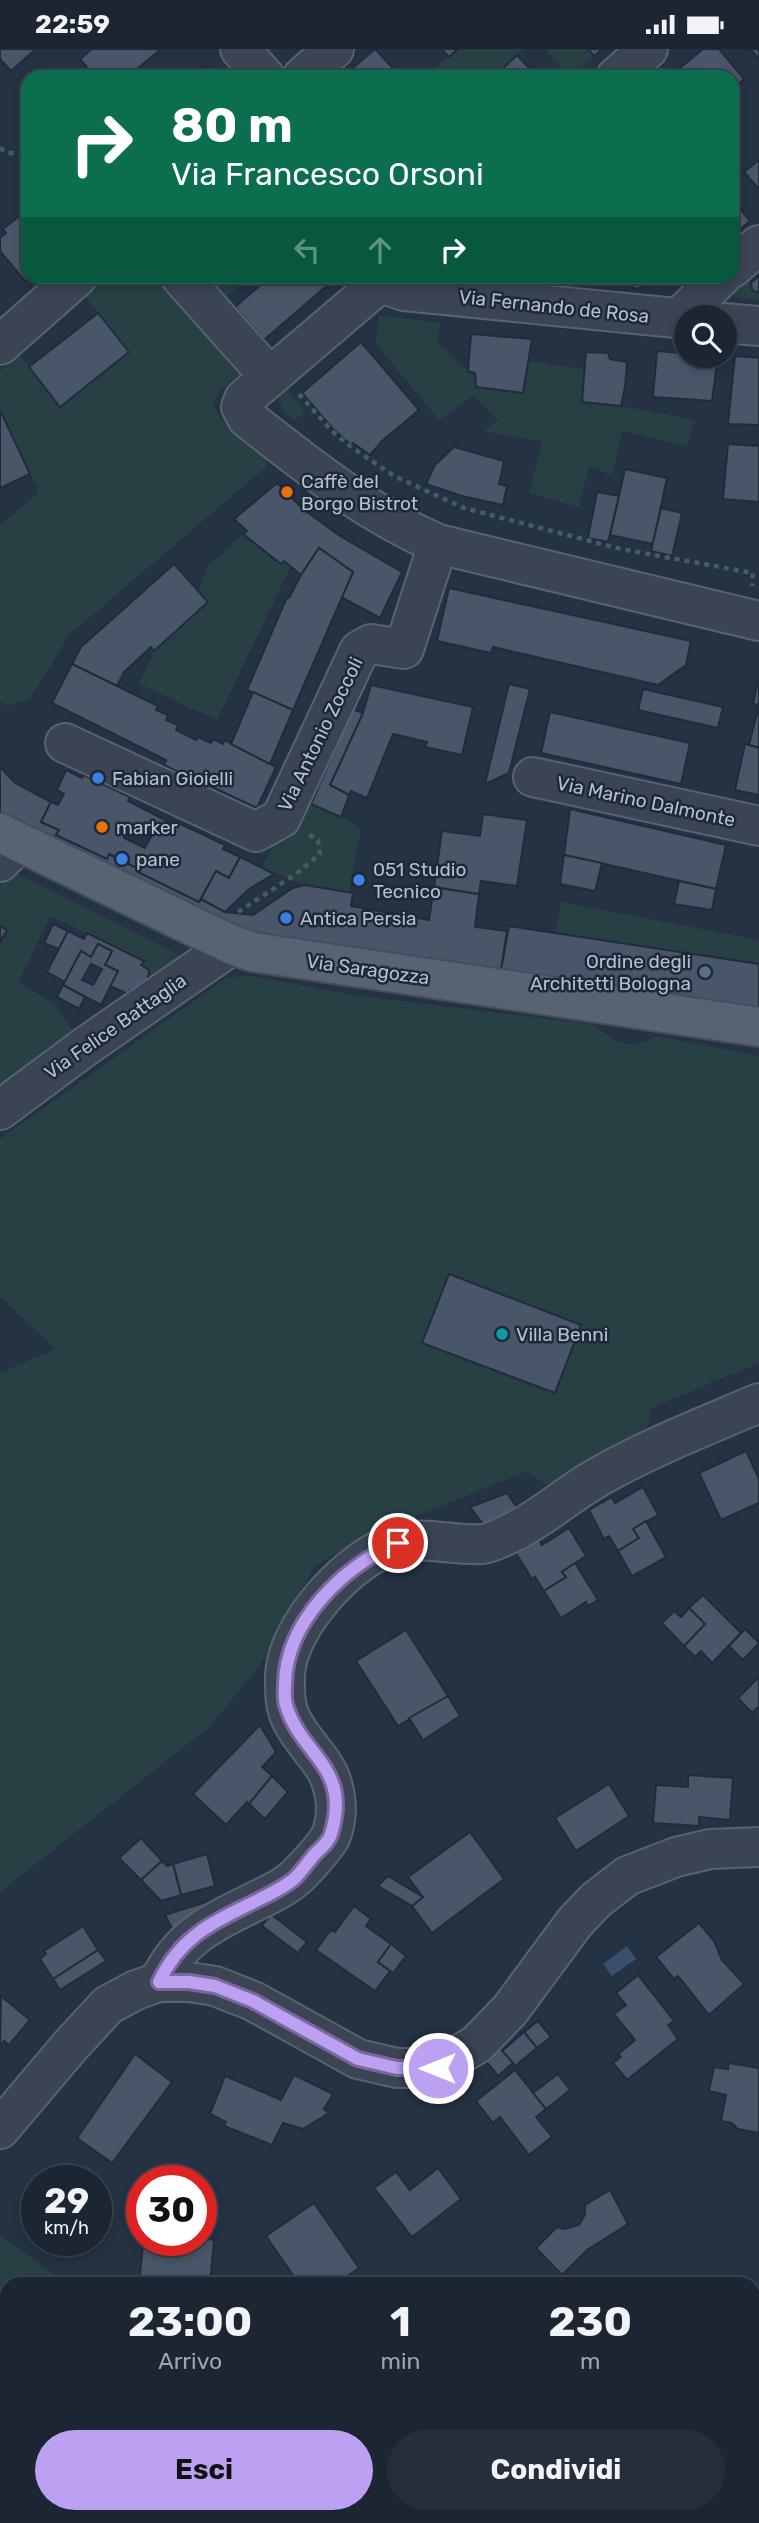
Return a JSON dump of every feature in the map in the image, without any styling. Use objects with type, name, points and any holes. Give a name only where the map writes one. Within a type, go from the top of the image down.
[{"type":"main road","name":"Via Saragozza","points":[[7,846],[234,929],[253,951],[759,1027]]},
{"type":"street","points":[[240,49],[259,70]]},
{"type":"street","points":[[310,70],[334,49]]},
{"type":"street","points":[[624,70],[648,49]]},
{"type":"street","points":[[739,262],[759,245]]},
{"type":"street","points":[[0,345],[69,284]]},
{"type":"street","points":[[188,284],[274,374]]},
{"type":"street","points":[[379,284],[244,399],[241,407],[247,418],[335,488],[416,535],[438,544],[756,606]]},
{"type":"street","name":"Via Fernando de Rosa","points":[[391,284],[404,291],[674,318]]},
{"type":"street","points":[[695,305],[714,284]]},
{"type":"street","points":[[737,324],[759,326]]},
{"type":"street","name":"Via Antonio Zoccoli","points":[[65,743],[256,832],[281,818],[359,651],[371,644],[404,649],[438,544]]},
{"type":"street","name":"Via Marino Dalmonte","points":[[533,777],[759,826]]},
{"type":"street","name":"Via Felice Battaglia","points":[[0,1110],[234,929]]},
{"type":"street","points":[[159,1982],[169,1960],[205,1927],[294,1879],[331,1837],[336,1814],[335,1789],[326,1767],[292,1720],[285,1702],[285,1672],[291,1646],[315,1608],[337,1583],[358,1564],[398,1543],[484,1543],[511,1534],[599,1476],[759,1403]]},
{"type":"street","points":[[0,2129],[108,2005],[136,1990],[159,1982],[189,1982],[215,1986],[253,2001],[358,2059],[397,2068],[438,2068],[477,2044],[510,2010],[575,1922],[596,1900],[627,1876],[676,1857],[699,1852],[759,1847]]},
{"type":"path","points":[[0,148],[8,153],[21,154]]},
{"type":"path","points":[[274,374],[332,431],[394,476],[477,512],[621,549],[753,573],[756,606]]},
{"type":"path","points":[[234,929],[320,854],[318,840],[281,818]]},
{"type":"green space","points":[[458,49],[524,49],[502,70],[432,70]]},
{"type":"green space","points":[[545,49],[588,49],[594,56],[578,70],[564,70]]},
{"type":"green space","points":[[748,276],[752,290],[759,293],[759,301],[735,297],[733,292]]},
{"type":"green space","points":[[91,284],[174,284],[244,370],[218,392],[213,404],[224,420],[267,460],[266,467],[69,635],[30,699],[7,706],[0,701],[0,525],[39,492],[0,410],[0,371],[19,354],[60,407],[129,352],[82,292]]},
{"type":"green space","points":[[214,284],[242,284],[226,297]]},
{"type":"green space","points":[[379,315],[440,323],[437,341],[468,371],[475,373],[476,387],[523,393],[528,361],[584,369],[582,402],[621,406],[695,420],[687,446],[622,431],[612,475],[589,466],[579,507],[529,493],[542,442],[484,431],[498,419],[473,396],[439,420],[376,344]]},
{"type":"green space","points":[[286,387],[305,412],[293,421],[283,410],[278,396]]},
{"type":"green space","points":[[243,534],[281,564],[284,561],[291,566],[217,720],[139,684],[154,651],[208,602],[199,591],[208,566]]},
{"type":"green space","points":[[311,804],[361,829],[349,892],[305,885],[262,868],[276,839]]},
{"type":"green space","points":[[16,873],[182,956],[183,963],[157,979],[149,976],[148,970],[141,965],[143,960],[50,916],[18,983],[52,1002],[73,1031],[0,1084],[0,942],[7,931],[0,926],[0,884]]},
{"type":"green space","points":[[561,902],[759,940],[759,964],[555,933]]},
{"type":"green space","points":[[252,976],[359,996],[592,1024],[607,1035],[630,1044],[656,1036],[759,1056],[759,1363],[651,1408],[646,1436],[548,1486],[527,1471],[355,1541],[314,1567],[259,1667],[208,1728],[0,1892],[0,1373],[56,1349],[0,1297],[0,1139],[228,977]]},
{"type":"green space","points":[[0,2235],[21,2250],[21,2256],[29,2256],[57,2277],[0,2277]]},
{"type":"water","points":[[627,1946],[636,1959],[612,1976],[603,1964]]},
{"type":"building","points":[[0,49],[36,49],[11,71],[0,59]]},
{"type":"building","points":[[92,49],[161,49],[136,70],[89,70],[80,59]]},
{"type":"building","points":[[375,49],[394,70],[350,70]]},
{"type":"building","points":[[442,49],[458,49],[449,57]]},
{"type":"building","points":[[588,49],[602,49],[594,56]]},
{"type":"building","points":[[703,49],[719,49],[736,70],[678,70]]},
{"type":"building","points":[[750,49],[759,49],[759,59]]},
{"type":"building","points":[[517,55],[531,70],[501,70]]},
{"type":"building","points":[[759,160],[759,189],[744,172]]},
{"type":"building","points":[[739,208],[750,221],[739,230]]},
{"type":"building","points":[[21,215],[21,276],[0,251],[0,238],[6,233],[3,229]]},
{"type":"building","points":[[759,276],[759,293],[752,290],[751,283]]},
{"type":"building","points":[[262,284],[329,284],[264,340],[235,307]]},
{"type":"building","points":[[629,284],[649,284],[637,289]]},
{"type":"building","points":[[98,313],[129,352],[60,407],[29,367]]},
{"type":"building","points":[[471,334],[532,339],[523,393],[476,387],[475,373],[468,371]]},
{"type":"building","points":[[361,342],[419,410],[382,441],[370,455],[353,443],[351,445],[333,429],[302,393]]},
{"type":"building","points":[[657,351],[674,352],[674,368],[716,368],[712,401],[653,397]]},
{"type":"building","points":[[586,352],[608,353],[610,359],[627,362],[621,406],[582,402]]},
{"type":"building","points":[[737,356],[759,358],[759,425],[728,424]]},
{"type":"building","points":[[0,410],[30,474],[0,488]]},
{"type":"building","points":[[728,444],[759,446],[759,502],[723,499]]},
{"type":"building","points":[[454,447],[504,461],[499,484],[507,486],[503,505],[462,496],[426,484],[435,465]]},
{"type":"building","points":[[625,469],[667,478],[653,544],[610,535]]},
{"type":"building","points":[[277,483],[303,509],[340,536],[402,572],[380,618],[341,597],[353,572],[319,548],[301,575],[284,561],[281,564],[243,534],[247,531],[234,519]]},
{"type":"building","points":[[597,492],[619,496],[608,542],[588,538]]},
{"type":"building","points":[[661,508],[682,513],[672,556],[651,551]]},
{"type":"building","points":[[319,548],[353,572],[293,710],[247,690],[287,597],[289,598]]},
{"type":"building","points":[[174,564],[208,602],[154,651],[151,647],[124,672],[117,686],[72,664],[81,647]]},
{"type":"building","points":[[449,588],[691,641],[686,665],[658,685],[493,647],[491,653],[437,641]]},
{"type":"building","points":[[72,664],[158,706],[156,710],[168,715],[166,720],[178,725],[176,730],[196,740],[198,737],[211,743],[213,739],[223,744],[225,740],[276,767],[257,808],[196,779],[195,781],[164,765],[166,760],[52,703]]},
{"type":"building","points":[[759,677],[759,705],[753,704]]},
{"type":"building","points":[[509,684],[530,689],[509,773],[485,784]]},
{"type":"building","points":[[371,685],[473,707],[462,755],[425,747],[427,742],[393,734],[367,798],[351,791],[349,795],[330,785],[363,713]]},
{"type":"building","points":[[643,689],[723,707],[718,728],[638,710]]},
{"type":"building","points":[[253,692],[293,710],[270,764],[231,744]]},
{"type":"building","points":[[759,705],[759,748],[749,745]]},
{"type":"building","points":[[353,709],[363,713],[330,785],[349,795],[341,817],[311,804]]},
{"type":"building","points":[[550,712],[690,743],[681,784],[541,753]]},
{"type":"building","points":[[745,744],[759,748],[759,795],[735,790]]},
{"type":"building","points":[[0,767],[15,783],[51,802],[41,822],[59,830],[56,835],[107,859],[109,854],[139,869],[138,872],[225,912],[253,915],[293,888],[305,885],[353,893],[351,906],[429,920],[434,887],[479,894],[475,927],[507,931],[501,970],[235,929],[0,817]]},
{"type":"building","points":[[66,770],[82,778],[84,775],[130,797],[128,801],[171,823],[172,820],[225,845],[223,849],[240,857],[229,878],[216,871],[199,902],[138,872],[139,869],[109,854],[107,859],[56,835],[59,830],[41,822],[51,802],[58,805],[64,794],[57,790]],"holes":[[[131,824],[152,835],[145,848],[124,838]]]},
{"type":"building","points":[[570,809],[726,845],[716,889],[564,855]]},
{"type":"building","points":[[483,814],[527,820],[517,886],[481,881],[479,894],[434,887],[442,831],[480,836]]},
{"type":"building","points":[[564,855],[602,863],[595,891],[560,884]]},
{"type":"building","points":[[240,857],[274,874],[249,889],[225,912],[201,899],[216,871],[229,878]]},
{"type":"building","points":[[679,881],[716,889],[712,910],[674,904]]},
{"type":"building","points":[[53,924],[68,931],[59,949],[44,943]]},
{"type":"building","points":[[0,926],[7,930],[0,942]]},
{"type":"building","points":[[509,926],[759,964],[759,1010],[501,970]]},
{"type":"building","points":[[68,931],[84,939],[87,933],[144,961],[141,965],[149,970],[147,983],[137,993],[130,990],[128,994],[110,986],[118,971],[105,965],[112,951],[98,944],[91,957],[81,951],[65,982],[47,972]]},
{"type":"building","points":[[98,944],[112,951],[105,965],[118,971],[101,1005],[63,985],[81,951],[91,957]],"holes":[[[91,964],[102,969],[93,985],[82,980]]]},
{"type":"building","points":[[63,985],[85,997],[79,1009],[57,997]]},
{"type":"building","name":"Villa Benni","points":[[449,1274],[581,1325],[555,1393],[422,1343]]},
{"type":"building","points":[[746,1451],[759,1479],[759,1503],[721,1520],[699,1473]]},
{"type":"building","points":[[643,1487],[658,1515],[633,1529],[639,1538],[618,1551],[609,1536],[604,1539],[589,1510],[612,1497],[615,1503]]},
{"type":"building","points":[[507,1493],[521,1513],[486,1528],[470,1507]]},
{"type":"building","points":[[646,1521],[666,1557],[632,1576],[618,1551],[639,1538],[633,1529]]},
{"type":"building","points":[[569,1528],[586,1556],[562,1572],[566,1577],[544,1591],[535,1577],[532,1579],[516,1553],[538,1538],[542,1545]]},
{"type":"building","points":[[575,1563],[598,1600],[588,1606],[586,1602],[561,1618],[544,1591],[566,1577],[562,1572]]},
{"type":"building","points":[[703,1595],[741,1633],[712,1663],[701,1651],[695,1657],[684,1646],[705,1624],[689,1608]]},
{"type":"building","points":[[689,1608],[705,1624],[684,1646],[662,1623],[674,1611],[681,1617]]},
{"type":"building","points":[[745,1629],[759,1643],[743,1660],[729,1646]]},
{"type":"building","points":[[406,1630],[448,1696],[398,1726],[356,1661]]},
{"type":"building","points":[[759,1677],[759,1710],[757,1708],[752,1713],[738,1698]]},
{"type":"building","points":[[448,1696],[460,1716],[423,1740],[409,1718]]},
{"type":"building","points":[[260,1725],[276,1752],[262,1767],[272,1776],[249,1804],[247,1802],[226,1825],[193,1794]]},
{"type":"building","points":[[688,1775],[733,1778],[730,1820],[699,1817],[699,1826],[653,1823],[656,1785],[688,1787]]},
{"type":"building","points":[[272,1776],[288,1792],[265,1819],[249,1804]]},
{"type":"building","points":[[609,1784],[629,1816],[576,1851],[555,1818]]},
{"type":"building","points":[[470,1832],[504,1879],[432,1933],[412,1906],[423,1897],[408,1877]]},
{"type":"building","points":[[141,1838],[162,1861],[141,1880],[119,1858]]},
{"type":"building","points":[[207,1854],[215,1886],[181,1895],[173,1864]]},
{"type":"building","points":[[162,1861],[167,1866],[173,1864],[181,1895],[161,1901],[141,1880]]},
{"type":"building","points":[[388,1876],[423,1897],[412,1906],[378,1886]]},
{"type":"building","points":[[209,1901],[213,1912],[173,1930],[165,1915]]},
{"type":"building","points":[[354,1906],[371,1919],[366,1926],[391,1944],[378,1962],[390,1971],[375,1991],[316,1950],[331,1930],[335,1932]]},
{"type":"building","points":[[271,1914],[307,1942],[298,1953],[262,1926]]},
{"type":"building","points":[[699,1923],[714,1941],[722,1960],[744,1984],[709,2015],[678,1976],[674,1979],[656,1957]]},
{"type":"building","points":[[83,1926],[98,1950],[53,1979],[40,1959],[46,1954],[44,1951]]},
{"type":"building","points":[[391,1944],[406,1956],[393,1973],[378,1962]]},
{"type":"building","points":[[98,1950],[106,1961],[60,1990],[53,1979]]},
{"type":"building","points":[[638,1975],[674,2021],[668,2025],[678,2039],[627,2080],[613,2063],[621,2057],[618,2054],[635,2040],[614,2014],[626,2005],[616,1993]]},
{"type":"building","points":[[1,1996],[30,2020],[9,2045],[4,2041],[0,2046]]},
{"type":"building","points":[[538,2021],[551,2037],[537,2048],[524,2032]]},
{"type":"building","points":[[524,2032],[537,2048],[515,2066],[502,2051]]},
{"type":"building","points":[[499,2047],[513,2063],[498,2076],[484,2059]]},
{"type":"building","points":[[135,2054],[172,2082],[112,2163],[77,2138]]},
{"type":"building","points":[[729,2063],[759,2068],[759,2133],[738,2129],[732,2123],[721,2121],[726,2095],[709,2091],[714,2067],[728,2069]]},
{"type":"building","points":[[515,2070],[546,2109],[536,2117],[552,2137],[529,2155],[500,2117],[493,2123],[476,2101]]},
{"type":"building","points":[[558,2074],[570,2090],[546,2109],[533,2093]]},
{"type":"building","points":[[294,2075],[333,2094],[324,2109],[329,2113],[303,2129],[283,2123],[272,2145],[224,2126],[226,2122],[210,2114],[225,2076],[281,2100]]},
{"type":"building","points":[[438,2168],[461,2199],[412,2237],[374,2188],[396,2172],[410,2190]]},
{"type":"building","points":[[610,2190],[628,2224],[587,2250],[562,2275],[536,2248],[557,2227],[565,2229],[579,2225],[585,2215],[585,2205]]},
{"type":"building","points":[[314,2203],[359,2268],[346,2277],[294,2277],[266,2236]]},
{"type":"building","points":[[142,2256],[213,2256],[211,2277],[140,2277]]},
{"type":"place","name":"Caffè del Borgo Bistrot","points":[[287,492]]},
{"type":"place","name":"Fabian Gioielli","points":[[98,778]]},
{"type":"place","name":"marker","points":[[102,827]]},
{"type":"place","name":"pane","points":[[122,859]]},
{"type":"place","name":"051 Studio Tecnico","points":[[359,880]]},
{"type":"place","name":"Antica Persia","points":[[286,918]]},
{"type":"place","name":"Ordine degli Architetti Bologna","points":[[705,972]]},
{"type":"place","name":"Villa Benni","points":[[502,1334]]},
{"type":"route","points":[[398,1543],[358,1564],[315,1608],[291,1646],[285,1672],[285,1702],[292,1720],[326,1767],[335,1789],[336,1814],[331,1837],[294,1879],[205,1927],[169,1960],[159,1982],[189,1982],[215,1986],[289,2019],[358,2059],[397,2068],[438,2068]]}]
